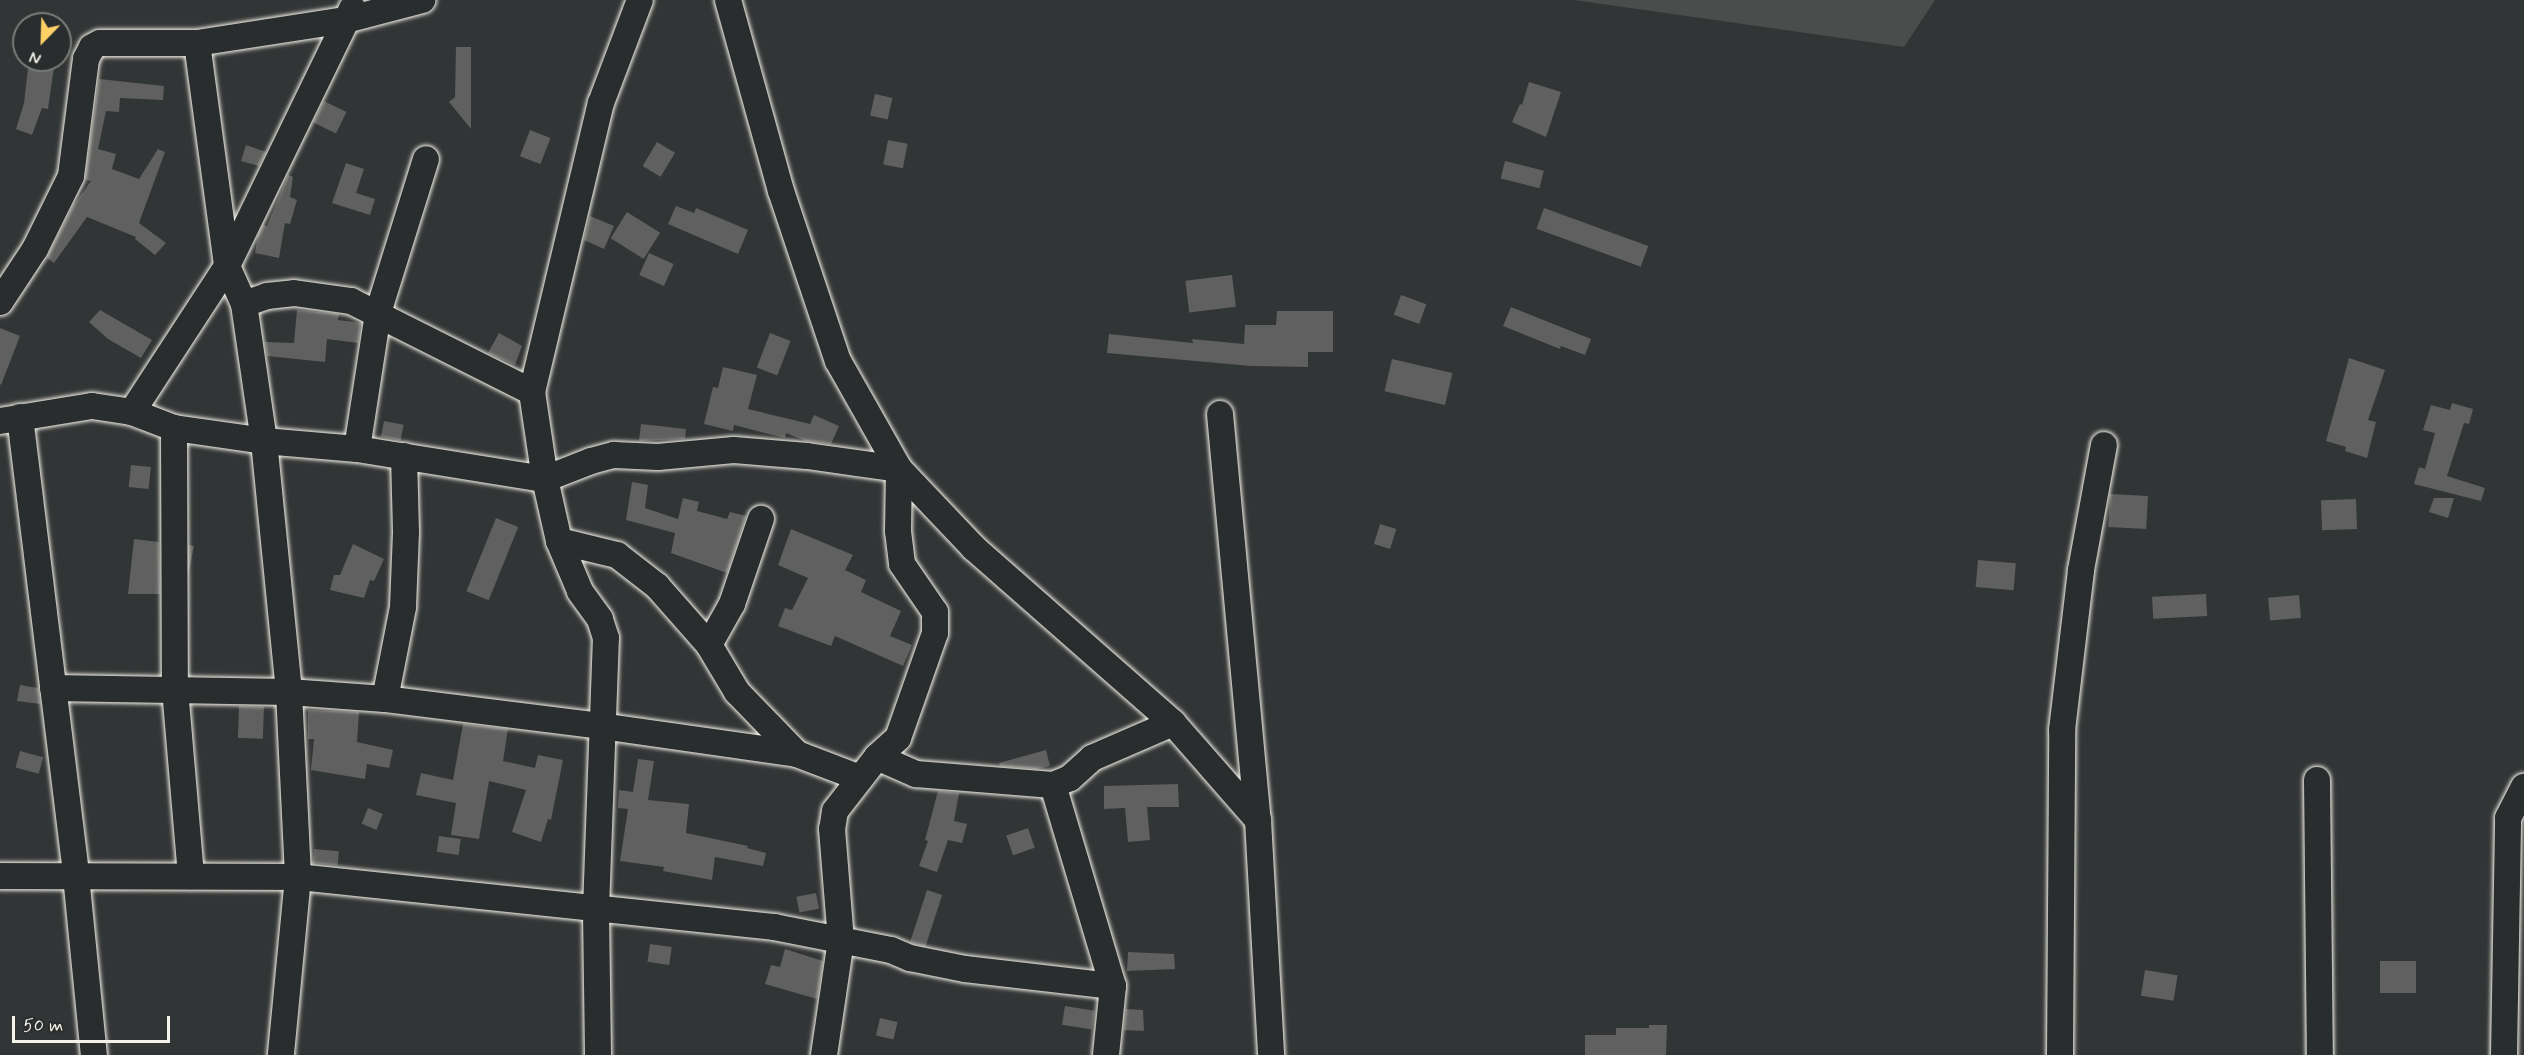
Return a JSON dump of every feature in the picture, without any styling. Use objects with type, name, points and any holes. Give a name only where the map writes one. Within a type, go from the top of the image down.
[{"type":"street","points":[[0,302],[35,249],[71,176],[86,59],[92,47],[100,43],[197,43],[351,10],[422,0]]},
{"type":"street","points":[[598,1055],[596,909],[606,638],[600,619],[580,591],[559,541],[545,479],[532,392],[601,103],[640,0]]},
{"type":"street","points":[[728,0],[781,191],[838,361],[898,469],[974,548],[1173,723],[1258,820]]},
{"type":"street","points":[[132,412],[227,266],[351,10]]},
{"type":"street","points":[[197,43],[227,266],[244,304],[264,441],[289,692],[298,877],[281,1055]]},
{"type":"street","points":[[357,449],[378,313],[426,159]]},
{"type":"street","points":[[244,304],[267,296],[294,293],[351,301],[532,392]]},
{"type":"street","points":[[94,1055],[76,876],[53,688],[10,419],[92,406],[132,412],[174,428],[264,441],[357,449],[545,479],[591,461],[614,455],[658,458],[734,450],[807,456],[898,469]]},
{"type":"street","points":[[1220,414],[1258,820],[1271,1055]]},
{"type":"street","points":[[174,428],[175,689],[190,876]]},
{"type":"street","points":[[2060,1055],[2062,730],[2081,570],[2104,445]]},
{"type":"street","points":[[385,699],[403,607],[406,532],[404,456]]},
{"type":"street","points":[[824,1055],[841,940],[832,829],[835,811],[877,757],[898,738],[935,633],[935,612],[902,564],[898,531],[898,469]]},
{"type":"street","points":[[709,645],[732,604],[761,519]]},
{"type":"street","points":[[559,541],[617,555],[657,586],[709,645],[737,692],[797,754]]},
{"type":"street","points":[[53,688],[289,692],[385,699],[601,726],[797,754],[860,778]]},
{"type":"street","points":[[877,757],[916,774],[1053,785],[1070,778],[1092,758],[1173,723]]},
{"type":"street","points":[[2317,780],[2320,1055]]},
{"type":"street","points":[[1053,785],[1113,986],[1106,1055]]},
{"type":"street","points":[[2504,1055],[2508,818],[2524,787]]},
{"type":"street","points":[[0,876],[298,877],[774,927],[965,969],[1113,986]]},
{"type":"shaded area","points":[[1574,0],[1935,0],[1904,47]]},
{"type":"building","points":[[456,47],[471,47],[471,129],[449,102],[455,97]]},
{"type":"building","points":[[28,72],[53,72],[48,109],[42,108],[32,135],[16,129],[24,103]]},
{"type":"building","points":[[99,79],[164,86],[163,100],[120,98],[119,112],[106,111],[98,149],[116,154],[112,169],[139,179],[158,149],[165,152],[139,223],[166,243],[155,255],[135,239],[136,237],[87,217],[54,263],[47,258],[73,206],[91,181],[85,180]]},
{"type":"building","points":[[1529,82],[1561,92],[1546,137],[1512,122],[1520,104],[1522,105]]},
{"type":"building","points":[[875,94],[893,98],[888,119],[870,115]]},
{"type":"building","points":[[324,101],[346,112],[336,134],[313,123]]},
{"type":"building","points":[[530,130],[551,138],[541,164],[520,156]]},
{"type":"building","points":[[888,140],[908,144],[903,168],[883,165]]},
{"type":"building","points":[[657,142],[675,153],[661,177],[643,166]]},
{"type":"building","points":[[246,145],[266,152],[259,166],[241,161]]},
{"type":"building","points":[[1505,161],[1544,171],[1539,188],[1501,178]]},
{"type":"building","points":[[346,163],[364,169],[356,193],[375,199],[370,215],[332,203]]},
{"type":"building","points":[[288,175],[293,177],[290,197],[297,200],[290,224],[285,223],[279,258],[255,253],[258,235],[263,225],[267,226]]},
{"type":"building","points":[[676,206],[694,213],[696,208],[748,230],[738,254],[668,224]]},
{"type":"building","points":[[1544,208],[1648,246],[1641,267],[1536,229]]},
{"type":"building","points":[[627,212],[660,233],[644,259],[611,238]]},
{"type":"building","points":[[590,216],[614,226],[604,249],[584,240]]},
{"type":"building","points":[[649,253],[674,264],[664,286],[639,275]]},
{"type":"building","points":[[1232,275],[1236,307],[1189,312],[1185,281]]},
{"type":"building","points":[[1401,295],[1426,304],[1419,324],[1394,315]]},
{"type":"building","points":[[1511,307],[1591,339],[1585,355],[1561,346],[1560,349],[1503,326]]},
{"type":"building","points":[[100,310],[152,340],[141,358],[108,339],[89,322]]},
{"type":"building","points":[[297,310],[339,314],[338,320],[361,323],[358,343],[327,339],[325,362],[267,356],[265,342],[294,343]]},
{"type":"building","points":[[1277,311],[1333,311],[1333,352],[1308,352],[1308,367],[1251,366],[1107,353],[1109,334],[1193,343],[1192,339],[1244,344],[1245,325],[1276,325]]},
{"type":"building","points":[[0,328],[20,336],[1,385],[0,384]]},
{"type":"building","points":[[499,333],[522,346],[515,365],[488,353]]},
{"type":"building","points":[[770,333],[791,341],[777,375],[757,368]]},
{"type":"building","points":[[2349,358],[2385,370],[2368,420],[2376,422],[2367,458],[2345,451],[2346,447],[2326,441]]},
{"type":"building","points":[[1392,359],[1452,373],[1445,405],[1385,391]]},
{"type":"building","points":[[723,367],[757,375],[748,409],[810,424],[814,415],[839,426],[831,444],[806,441],[786,433],[785,438],[734,425],[733,431],[704,424],[713,387],[718,388]]},
{"type":"building","points":[[2452,403],[2473,409],[2469,424],[2464,423],[2447,476],[2485,488],[2481,501],[2414,484],[2419,467],[2425,469],[2435,433],[2423,430],[2431,405],[2450,410]]},
{"type":"building","points":[[384,421],[404,425],[401,441],[381,437]]},
{"type":"building","points":[[641,424],[686,429],[685,439],[639,441]]},
{"type":"building","points":[[131,465],[151,467],[149,489],[129,487]]},
{"type":"building","points":[[632,482],[648,485],[645,508],[678,519],[683,498],[699,502],[697,511],[727,519],[730,512],[746,516],[727,573],[671,553],[675,533],[626,520]]},
{"type":"building","points":[[2110,494],[2148,496],[2146,529],[2108,527]]},
{"type":"building","points":[[2434,498],[2454,498],[2448,518],[2429,512]]},
{"type":"building","points":[[2356,499],[2357,529],[2322,530],[2321,500]]},
{"type":"building","points":[[496,518],[518,527],[489,600],[466,591]]},
{"type":"building","points":[[1380,524],[1396,529],[1390,549],[1374,544]]},
{"type":"building","points":[[791,529],[853,555],[845,570],[866,580],[861,592],[901,611],[890,636],[912,645],[903,666],[835,636],[831,646],[778,626],[785,608],[792,610],[808,578],[778,565]]},
{"type":"building","points":[[134,539],[159,542],[160,594],[128,594]]},
{"type":"building","points":[[353,544],[384,559],[374,581],[370,580],[364,598],[330,590],[334,575],[340,575]]},
{"type":"building","points":[[189,545],[194,546],[185,594],[180,593]]},
{"type":"building","points":[[1978,560],[2016,563],[2014,590],[1976,587]]},
{"type":"building","points":[[2206,594],[2207,616],[2153,619],[2152,597]]},
{"type":"building","points":[[2299,595],[2301,618],[2270,621],[2268,598]]},
{"type":"building","points":[[20,685],[38,688],[40,704],[17,701]]},
{"type":"building","points":[[239,706],[264,707],[263,739],[238,738]]},
{"type":"building","points":[[308,710],[359,712],[357,742],[393,750],[389,768],[367,764],[365,779],[311,770],[314,739],[308,739]]},
{"type":"building","points":[[463,724],[508,729],[503,761],[535,768],[538,755],[563,760],[551,820],[548,819],[541,842],[512,832],[526,790],[489,781],[479,839],[451,835],[456,803],[416,795],[421,773],[453,780]]},
{"type":"building","points":[[1046,750],[1050,766],[1037,769],[1000,766],[999,763]]},
{"type":"building","points":[[20,751],[43,757],[39,774],[16,767]]},
{"type":"building","points":[[638,759],[654,761],[648,800],[689,804],[686,833],[748,846],[747,848],[766,853],[763,866],[715,857],[712,880],[663,871],[664,867],[620,861],[628,809],[618,808],[619,790],[633,792]]},
{"type":"building","points":[[1178,784],[1179,807],[1147,807],[1150,840],[1128,842],[1125,808],[1104,809],[1104,786]]},
{"type":"building","points":[[938,791],[959,793],[954,821],[967,824],[962,843],[948,840],[937,872],[919,866],[928,841],[925,840]]},
{"type":"building","points":[[368,808],[383,814],[376,830],[362,824]]},
{"type":"building","points":[[1028,828],[1035,848],[1013,855],[1006,835]]},
{"type":"building","points":[[439,836],[461,839],[459,855],[437,852]]},
{"type":"building","points":[[314,849],[339,851],[338,865],[313,863]]},
{"type":"building","points":[[927,890],[942,895],[925,947],[910,942]]},
{"type":"building","points":[[816,893],[819,909],[799,913],[796,897]]},
{"type":"building","points":[[650,944],[672,947],[669,965],[647,962]]},
{"type":"building","points":[[785,949],[823,961],[817,999],[765,984],[771,965],[780,967]]},
{"type":"building","points":[[1128,952],[1174,954],[1175,969],[1127,971]]},
{"type":"building","points":[[2380,961],[2416,961],[2416,993],[2380,993]]},
{"type":"building","points":[[2145,970],[2178,975],[2174,1001],[2141,996]]},
{"type":"building","points":[[1065,1006],[1095,1011],[1092,1029],[1062,1025]]},
{"type":"building","points":[[1126,1009],[1143,1010],[1144,1031],[1124,1030]]},
{"type":"building","points":[[880,1018],[898,1022],[893,1040],[876,1036]]},
{"type":"building","points":[[1649,1025],[1667,1025],[1666,1055],[1585,1055],[1585,1035],[1616,1035],[1616,1028],[1649,1028]]}]
